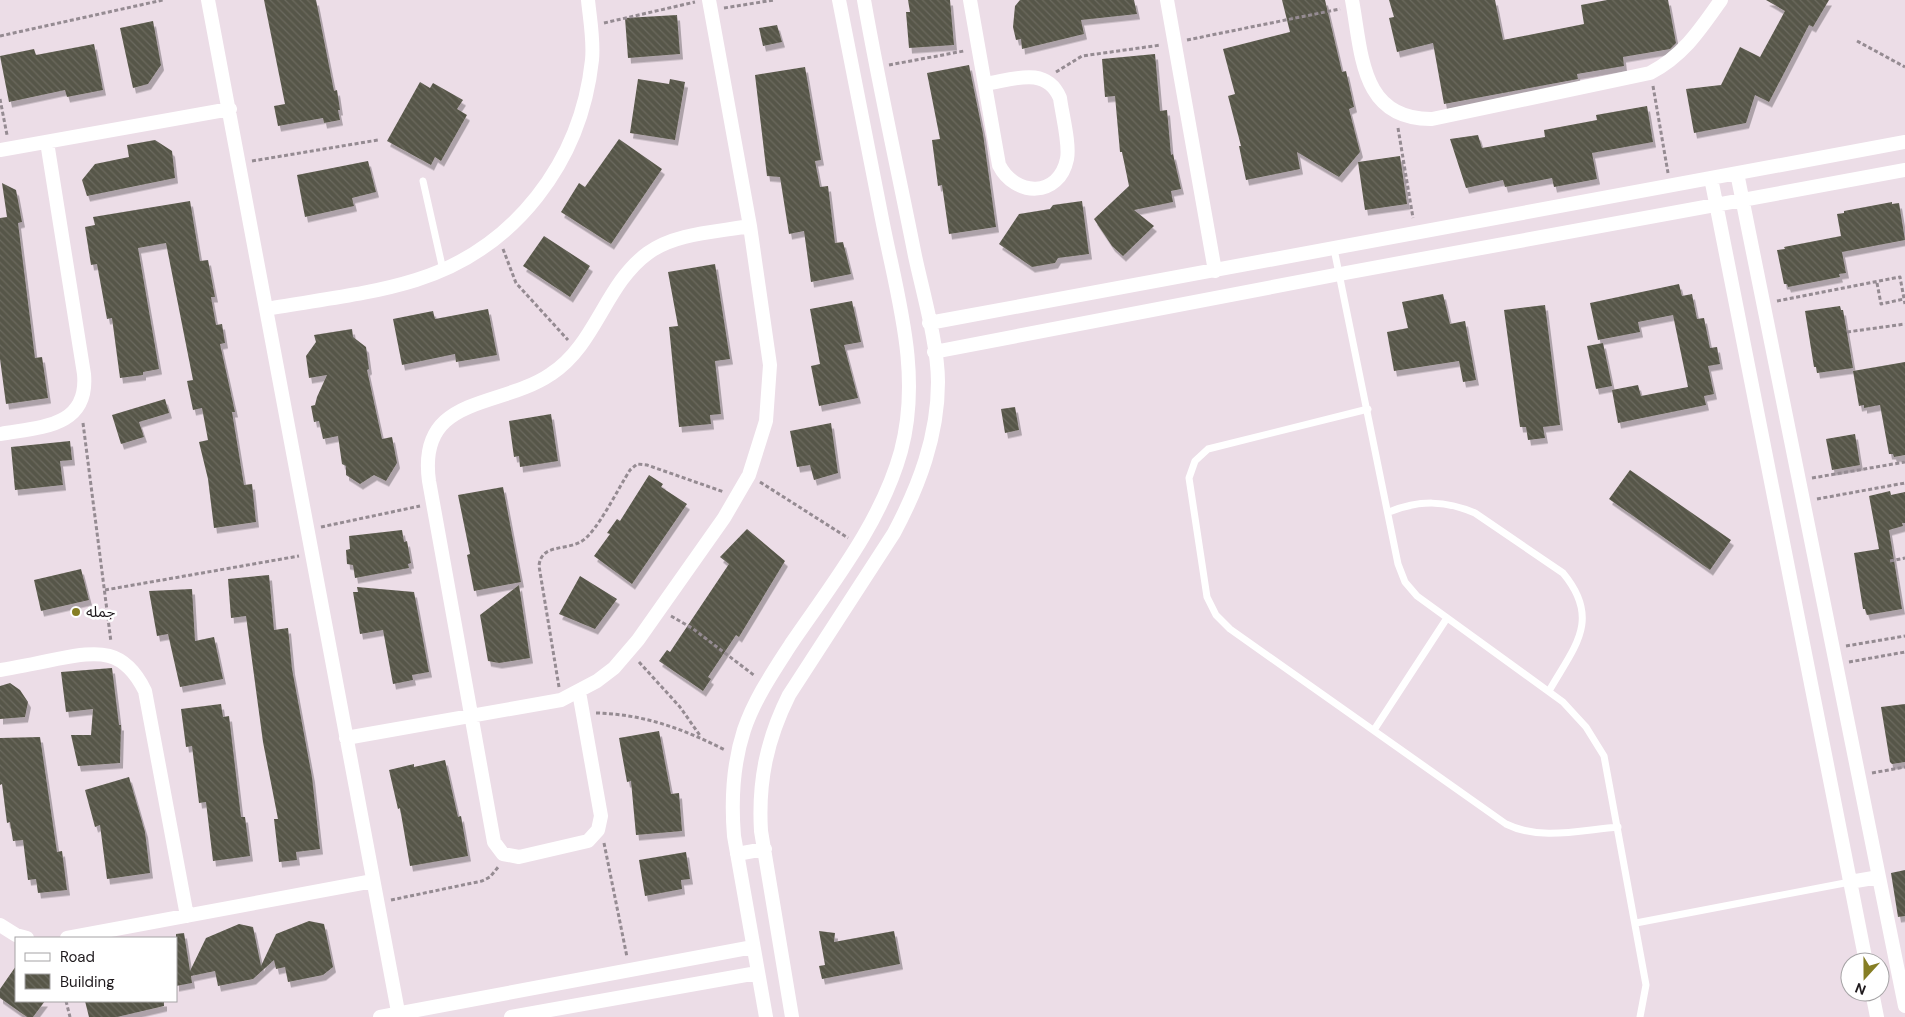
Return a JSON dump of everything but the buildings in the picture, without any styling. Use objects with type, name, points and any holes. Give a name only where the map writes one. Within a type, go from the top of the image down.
[{"type":"street","points":[[208,0],[230,109],[398,1015]]},
{"type":"street","points":[[267,309],[386,287],[415,280],[443,270],[472,255],[498,237],[522,215],[543,190],[561,163],[576,130],[587,95],[592,58],[588,0]]},
{"type":"street","points":[[766,1017],[756,973],[737,854],[732,809],[737,756],[744,730],[765,684],[858,544],[876,512],[893,475],[908,419],[911,386],[904,326],[839,0]]},
{"type":"street","points":[[792,1017],[764,849],[760,803],[762,775],[776,720],[789,695],[894,533],[909,505],[922,475],[936,413],[938,381],[929,323],[864,0]]},
{"type":"street","points":[[970,0],[999,164],[1012,182],[1032,189],[1042,188],[1060,176],[1067,156],[1060,98],[1057,91],[1046,80],[1032,76],[985,84]]},
{"type":"street","points":[[1167,0],[1215,271]]},
{"type":"street","points":[[1353,3],[1367,80],[1374,93],[1396,112],[1419,120],[1432,119],[1650,73],[1681,53],[1721,0]]},
{"type":"street","points":[[346,738],[562,700],[579,692],[609,672],[629,652],[737,497],[749,475],[766,421],[770,365],[750,226],[705,4]]},
{"type":"street","points":[[5,149],[230,109]]},
{"type":"street","points":[[0,434],[60,422],[72,414],[80,402],[84,388],[84,374],[47,142]]},
{"type":"street","points":[[929,323],[1905,142]]},
{"type":"street","points":[[870,157],[894,152]]},
{"type":"street","points":[[934,352],[1340,274],[1905,170]]},
{"type":"street","points":[[1738,174],[1904,999]]},
{"type":"street","points":[[1711,178],[1864,952]]},
{"type":"street","points":[[579,692],[601,816],[594,836],[588,840],[519,857],[504,854],[494,842],[433,504],[427,463],[431,442],[443,423],[454,413],[536,383],[566,364],[578,351],[632,266],[648,252],[674,241],[750,226]]},
{"type":"street","points":[[0,670],[90,653],[114,658],[133,671],[145,691],[187,916]]},
{"type":"street","points":[[737,854],[764,849]]},
{"type":"street","points":[[1850,882],[1879,877]]},
{"type":"street","points":[[72,937],[373,881]]},
{"type":"street","points":[[0,925],[16,935],[23,937]]},
{"type":"street","points":[[380,1017],[753,948]]},
{"type":"street","points":[[512,1017],[756,973]]},
{"type":"street","points":[[1874,1002],[1877,1017]]},
{"type":"lane","points":[[423,181],[443,270]]},
{"type":"lane","points":[[1334,249],[1389,512],[1398,564],[1405,582],[1417,596],[1549,692],[1581,720],[1604,756],[1636,922],[1646,985],[1640,1017]]},
{"type":"lane","points":[[1368,409],[1208,449],[1195,461],[1189,478],[1207,597],[1216,615],[1230,629],[1506,824],[1517,829],[1541,834],[1618,827]]},
{"type":"lane","points":[[1389,512],[1417,503],[1447,504],[1461,507],[1475,513],[1563,573],[1571,582],[1582,606],[1582,632],[1549,692]]},
{"type":"lane","points":[[1374,730],[1447,618]]},
{"type":"lane","points":[[1636,922],[1850,882]]},
{"type":"path","points":[[0,36],[163,0]]},
{"type":"path","points":[[591,26],[705,4],[774,0]]},
{"type":"path","points":[[1046,80],[1069,62],[1082,56],[1174,43],[1353,3]]},
{"type":"path","points":[[1857,41],[1905,67]]},
{"type":"path","points":[[876,67],[978,49]]},
{"type":"path","points":[[1650,73],[1670,186]]},
{"type":"path","points":[[0,99],[5,149]]},
{"type":"path","points":[[1396,112],[1415,234]]},
{"type":"path","points":[[239,163],[378,140]]},
{"type":"path","points":[[498,237],[516,283],[578,351]]},
{"type":"path","points":[[1764,303],[1900,277],[1905,304]]},
{"type":"path","points":[[1876,282],[1881,304],[1904,299]]},
{"type":"path","points":[[1847,332],[1905,324]]},
{"type":"path","points":[[80,402],[114,658]]},
{"type":"path","points":[[1799,480],[1905,462]]},
{"type":"path","points":[[562,700],[538,566],[542,554],[547,550],[574,545],[588,537],[630,470],[637,464],[647,464],[737,497]]},
{"type":"path","points":[[749,475],[858,544]]},
{"type":"path","points":[[1803,501],[1905,483]]},
{"type":"path","points":[[308,530],[433,504]]},
{"type":"path","points":[[105,590],[312,554]]},
{"type":"path","points":[[1890,561],[1905,558]]},
{"type":"path","points":[[660,609],[692,628],[765,684]]},
{"type":"path","points":[[1833,648],[1905,636]]},
{"type":"path","points":[[629,652],[674,700],[702,738]]},
{"type":"path","points":[[1836,664],[1905,652]]},
{"type":"path","points":[[583,713],[614,714],[644,718],[674,726],[737,756]]},
{"type":"path","points":[[1859,775],[1905,767]]},
{"type":"path","points":[[600,823],[630,970]]},
{"type":"path","points":[[377,902],[482,881],[496,870],[504,854]]},
{"type":"path","points":[[66,1002],[70,1017]]},
{"type":"place","name":"جمله","points":[[76,612]]}]
